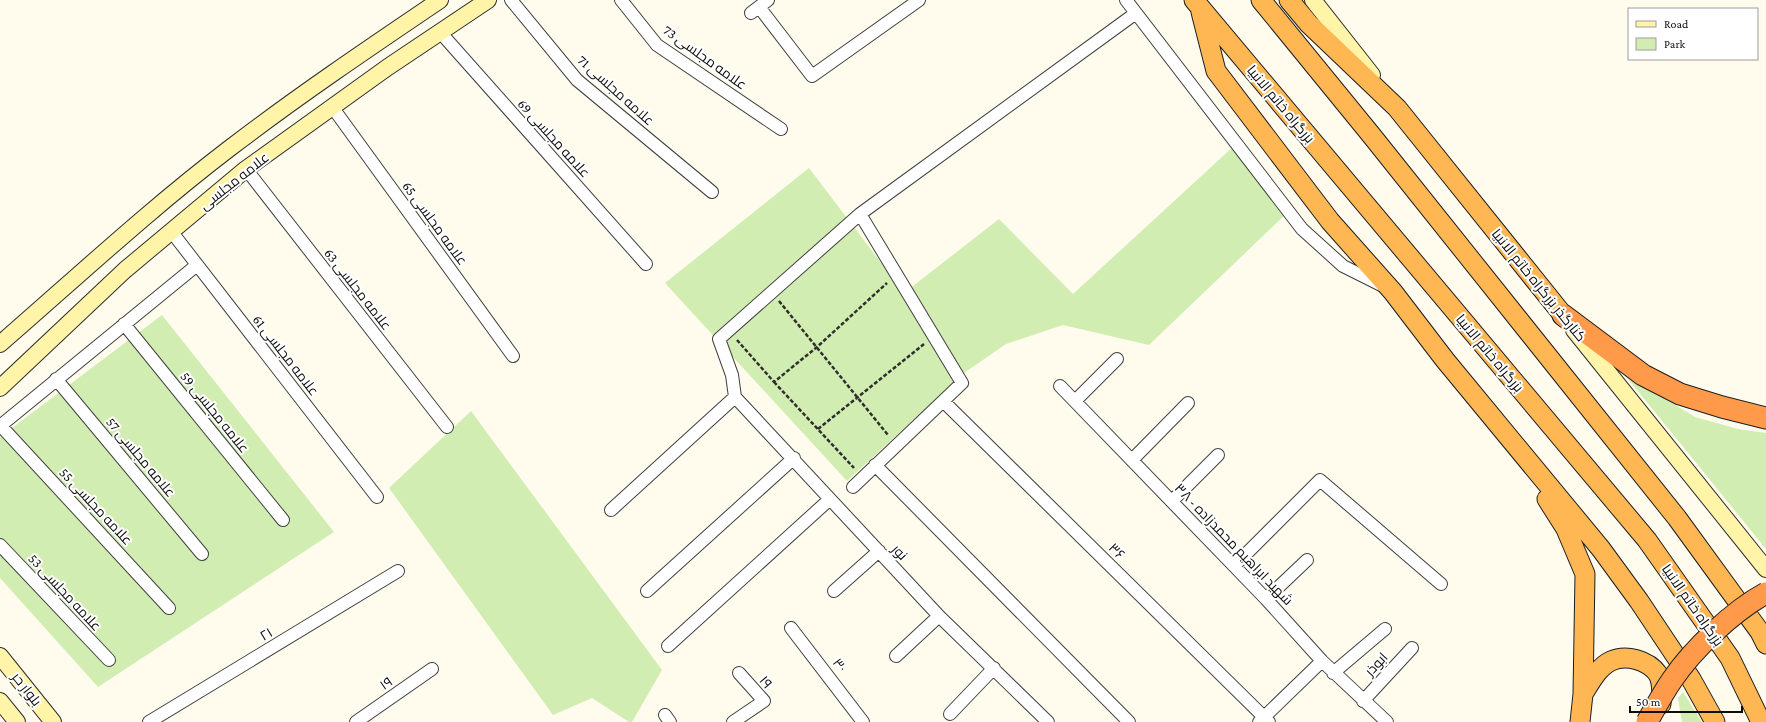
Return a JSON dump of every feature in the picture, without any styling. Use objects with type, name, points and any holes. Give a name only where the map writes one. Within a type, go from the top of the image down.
[{"type":"highway","points":[[1261,0],[1372,136],[1677,518],[1760,632],[1766,644]]},
{"type":"highway","points":[[1289,0],[1309,24],[1398,108]]},
{"type":"highway","points":[[1197,3],[1216,71],[1330,221],[1393,292],[1445,360],[1601,549],[1639,601],[1691,679],[1715,722]]},
{"type":"highway","name":"بزرگراه خاتم الانبیا","points":[[1197,3],[1647,540],[1730,658],[1761,722]]},
{"type":"highway","name":"کنارگذر بزرگراه خاتم الانبیا","points":[[1398,108],[1563,316]]},
{"type":"highway","points":[[1563,316],[1643,375],[1680,394],[1722,407],[1766,418]]},
{"type":"highway","points":[[1522,452],[1537,483],[1566,529],[1585,574],[1583,694],[1580,722]]},
{"type":"highway","points":[[1647,722],[1672,680],[1695,651],[1752,601],[1766,593]]},
{"type":"highway","points":[[1583,694],[1596,674],[1611,661],[1630,657],[1645,663],[1658,674],[1662,688],[1660,711],[1654,722]]},
{"type":"main road","name":"علامه مجلسی","points":[[0,344],[138,224],[230,148],[372,46],[440,0]]},
{"type":"main road","name":"علامه مجلسی","points":[[0,388],[125,270],[246,169],[388,68],[488,0]]},
{"type":"main road","name":"کنارگذر بزرگراه خاتم الانبیا","points":[[1313,0],[1398,108]]},
{"type":"main road","points":[[372,46],[388,68]]},
{"type":"main road","name":"کنارگذر بزرگراه خاتم الانبیا","points":[[1563,316],[1766,569]]},
{"type":"main road","name":"بلوار حر","points":[[0,656],[53,722]]},
{"type":"street","name":"علامه مجلسی 71","points":[[511,0],[577,80],[712,192]]},
{"type":"street","name":"علامه مجلسی 73","points":[[620,0],[658,45],[781,129]]},
{"type":"street","points":[[759,7],[812,76],[919,0]]},
{"type":"street","points":[[1126,0],[1302,229],[1343,266],[1393,292]]},
{"type":"street","points":[[611,510],[735,397],[732,375],[719,339],[728,330],[860,214],[1136,13]]},
{"type":"street","name":"علامه مجلسی 69","points":[[440,32],[646,264]]},
{"type":"street","name":"علامه مجلسی 65","points":[[333,108],[512,356]]},
{"type":"street","name":"علامه مجلسی 63","points":[[246,169],[447,428]]},
{"type":"street","points":[[853,487],[962,383],[860,214]]},
{"type":"street","name":"علامه مجلسی 61","points":[[172,231],[377,497]]},
{"type":"street","points":[[0,426],[197,265]]},
{"type":"street","name":"علامه مجلسی 59","points":[[124,324],[282,520]]},
{"type":"street","points":[[1075,401],[1117,359]]},
{"type":"street","name":"علامه مجلسی 57","points":[[56,379],[202,554]]},
{"type":"street","name":"شهید ابراهیم محمدزاده - ۳۸","points":[[1060,386],[1266,599],[1322,661],[1387,722]]},
{"type":"street","name":"نور","points":[[735,397],[794,458],[939,616],[994,668],[1042,720]]},
{"type":"street","name":"۳۶","points":[[943,401],[1264,720]]},
{"type":"street","points":[[1132,460],[1188,404]]},
{"type":"street","name":"علامه مجلسی 55","points":[[0,426],[169,608]]},
{"type":"street","points":[[1172,501],[1218,455]]},
{"type":"street","points":[[647,590],[794,458]]},
{"type":"street","points":[[875,465],[1129,722]]},
{"type":"street","points":[[1234,566],[1320,480],[1441,584]]},
{"type":"street","points":[[668,646],[830,499]]},
{"type":"street","name":"علامه مجلسی 53","points":[[0,545],[109,660]]},
{"type":"street","points":[[834,591],[879,551]]},
{"type":"street","points":[[1266,599],[1307,560]]},
{"type":"street","name":"۲۱","points":[[149,722],[398,571]]},
{"type":"street","points":[[896,656],[939,616]]},
{"type":"street","name":"۳۰","points":[[791,628],[864,722]]},
{"type":"street","points":[[1333,672],[1385,629]]},
{"type":"street","name":"ابوذر","points":[[1363,701],[1412,648]]},
{"type":"street","points":[[1264,720],[1322,661]]},
{"type":"street","points":[[950,714],[994,668]]},
{"type":"street","name":"۱۹","points":[[356,722],[432,669]]},
{"type":"street","name":"۱۹","points":[[733,722],[764,701],[739,673]]},
{"type":"path","points":[[774,382],[817,347],[897,275]]},
{"type":"path","points":[[772,291],[896,445]]},
{"type":"path","points":[[728,330],[774,382],[863,477]]},
{"type":"path","points":[[818,429],[934,336]]},
{"type":"green space","points":[[1234,146],[1287,213],[1149,345],[1063,325],[1006,344],[964,373],[847,481],[665,283],[809,168],[904,293],[999,219],[1073,294]]},
{"type":"green space","points":[[162,315],[334,532],[98,687],[0,578],[0,437]]},
{"type":"green space","points":[[1624,374],[1695,417],[1738,429],[1766,433],[1766,549]]},
{"type":"green space","points":[[471,411],[662,670],[632,722],[629,722],[592,698],[553,715],[389,488]]},
{"type":"green space","points":[[1683,692],[1702,722],[1682,722],[1678,698]]}]
